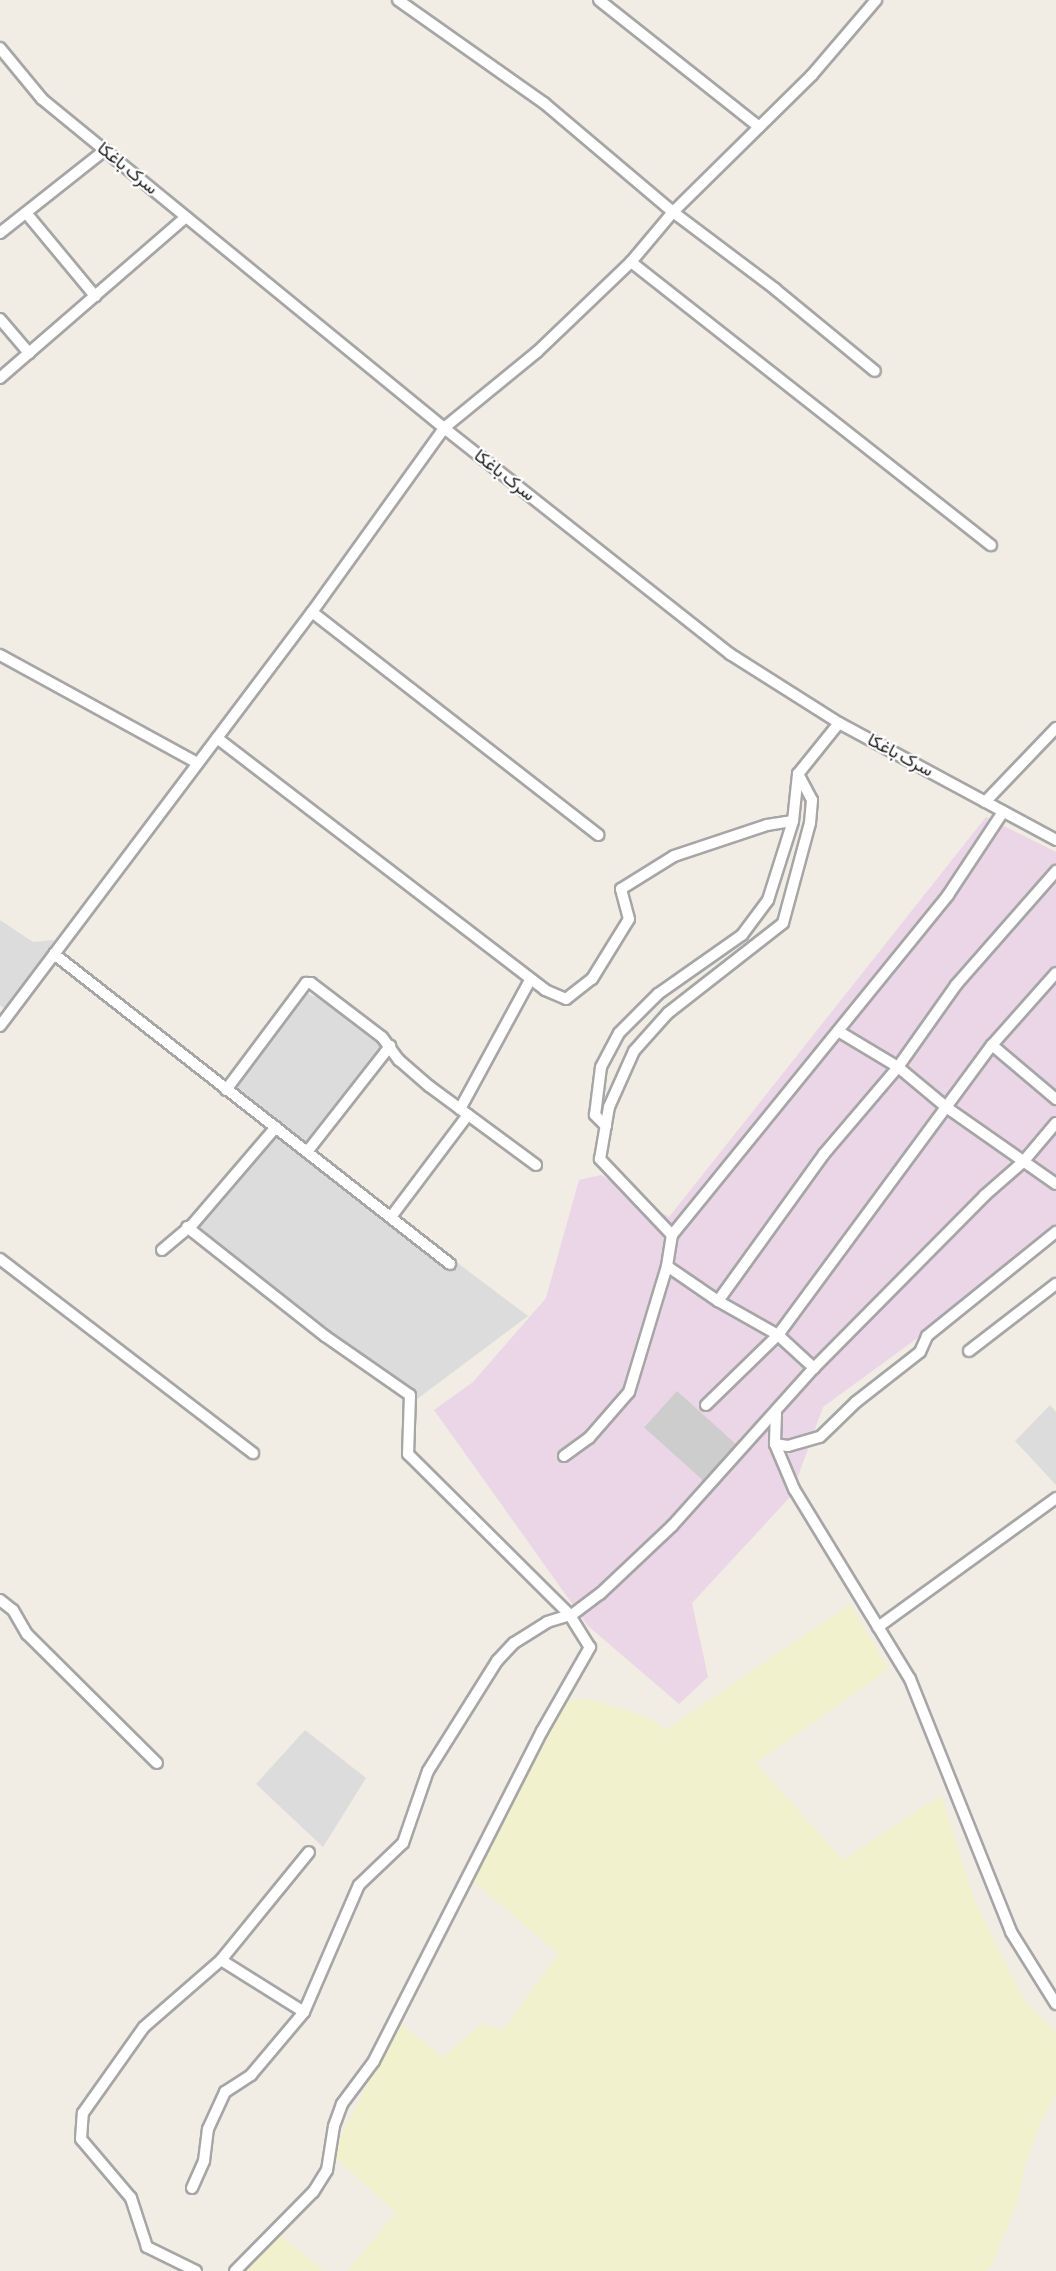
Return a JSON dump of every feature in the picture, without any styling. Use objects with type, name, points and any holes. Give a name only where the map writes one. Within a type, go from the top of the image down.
[{"type":"street","points":[[398,0],[544,103],[673,212],[775,289],[875,371]]},
{"type":"street","points":[[599,0],[759,127]]},
{"type":"street","points":[[0,1026],[312,612],[444,428],[537,352],[631,262],[673,212],[812,75],[876,0]]},
{"type":"street","name":"سرک باغکا","points":[[0,48],[42,99],[104,151],[444,428],[730,654],[839,723],[1056,840]]},
{"type":"street","points":[[0,233],[104,151]]},
{"type":"street","points":[[27,214],[94,296]]},
{"type":"street","points":[[0,378],[186,217]]},
{"type":"street","points":[[631,262],[991,545]]},
{"type":"street","points":[[0,319],[29,353]]},
{"type":"street","points":[[312,612],[598,836]]},
{"type":"street","points":[[0,655],[197,763]]},
{"type":"street","points":[[606,1126],[595,1115],[601,1067],[619,1033],[658,994],[742,935],[768,900],[793,821],[798,774],[839,723]]},
{"type":"street","points":[[985,802],[1056,728]]},
{"type":"street","points":[[217,738],[530,980],[566,999],[592,979],[629,919],[621,889],[674,856],[767,825],[793,821]]},
{"type":"street","points":[[672,1235],[600,1159],[609,1107],[634,1051],[668,1013],[783,923],[810,823],[812,801],[798,774]]},
{"type":"street","points":[[564,1456],[589,1438],[629,1392],[667,1266],[672,1235],[746,1138],[838,1031],[948,895],[1003,812]]},
{"type":"street","points":[[718,1301],[824,1154],[898,1067],[956,985],[1056,871]]},
{"type":"street","points":[[54,954],[450,1264]]},
{"type":"street","points":[[706,1406],[778,1335],[992,1045],[1056,973]]},
{"type":"street","points":[[391,1217],[464,1112],[530,980]]},
{"type":"street","points":[[226,1090],[306,983],[315,985],[390,1046],[399,1060],[536,1165]]},
{"type":"street","points":[[838,1031],[898,1067],[946,1107],[1056,1184]]},
{"type":"street","points":[[992,1045],[1056,1099]]},
{"type":"street","points":[[308,1152],[390,1046]]},
{"type":"street","points":[[192,2188],[204,2161],[208,2129],[225,2092],[251,2075],[304,2012],[359,1885],[403,1843],[428,1771],[497,1661],[514,1643],[547,1622],[569,1614],[600,1594],[672,1526],[776,1413],[814,1368],[984,1196],[1023,1162],[1056,1123]]},
{"type":"street","points":[[162,1250],[187,1227],[276,1127]]},
{"type":"street","points":[[187,1227],[325,1336],[410,1395],[408,1454],[569,1614],[590,1647],[542,1731],[374,2061],[342,2104],[334,2126],[327,2170],[313,2192],[235,2271]]},
{"type":"street","points":[[775,1444],[788,1446],[820,1437],[856,1402],[920,1352],[927,1336],[1056,1232]]},
{"type":"street","points":[[0,1259],[253,1453]]},
{"type":"street","points":[[667,1266],[718,1301],[778,1335],[814,1368]]},
{"type":"street","points":[[969,1351],[1056,1284]]},
{"type":"street","points":[[776,1413],[775,1444],[794,1489],[910,1679],[1011,1932],[1056,2004]]},
{"type":"street","points":[[878,1627],[1056,1498]]},
{"type":"street","points":[[0,1600],[13,1610],[27,1634],[157,1763]]},
{"type":"street","points":[[196,2271],[147,2247],[132,2198],[81,2139],[83,2113],[144,2027],[221,1960],[309,1852]]},
{"type":"street","points":[[221,1960],[304,2012]]},
{"type":"shaded area","points":[[986,817],[1056,852],[1056,1237],[823,1407],[791,1496],[692,1603],[708,1677],[679,1704],[588,1626],[434,1410],[473,1382],[546,1298],[579,1180],[601,1175],[669,1217]]},
{"type":"shaded area","points":[[0,920],[33,942],[54,940],[13,1015],[0,1005]]},
{"type":"shaded area","points":[[305,989],[310,995],[355,1009],[391,1058],[318,1145],[308,1145],[230,1087]]},
{"type":"shaded area","points":[[278,1128],[528,1316],[413,1402],[192,1232]]},
{"type":"shaded area","points":[[677,1391],[740,1448],[707,1484],[644,1427]]},
{"type":"shaded area","points":[[1050,1405],[1056,1412],[1056,1485],[1015,1441]]},
{"type":"shaded area","points":[[305,1730],[366,1778],[323,1847],[256,1784]]},
{"type":"green space","points":[[850,1604],[889,1669],[756,1763],[843,1860],[941,1795],[974,1899],[1024,2000],[1056,2033],[1056,2094],[1040,2124],[1025,2165],[1018,2201],[992,2266],[986,2271],[347,2271],[396,2213],[335,2157],[339,2139],[399,2023],[443,2057],[482,2024],[503,2030],[558,1954],[473,1881],[506,1819],[544,1724],[558,1702],[590,1699],[644,1716],[667,1729]]},
{"type":"green space","points":[[274,2230],[324,2271],[237,2271]]}]
